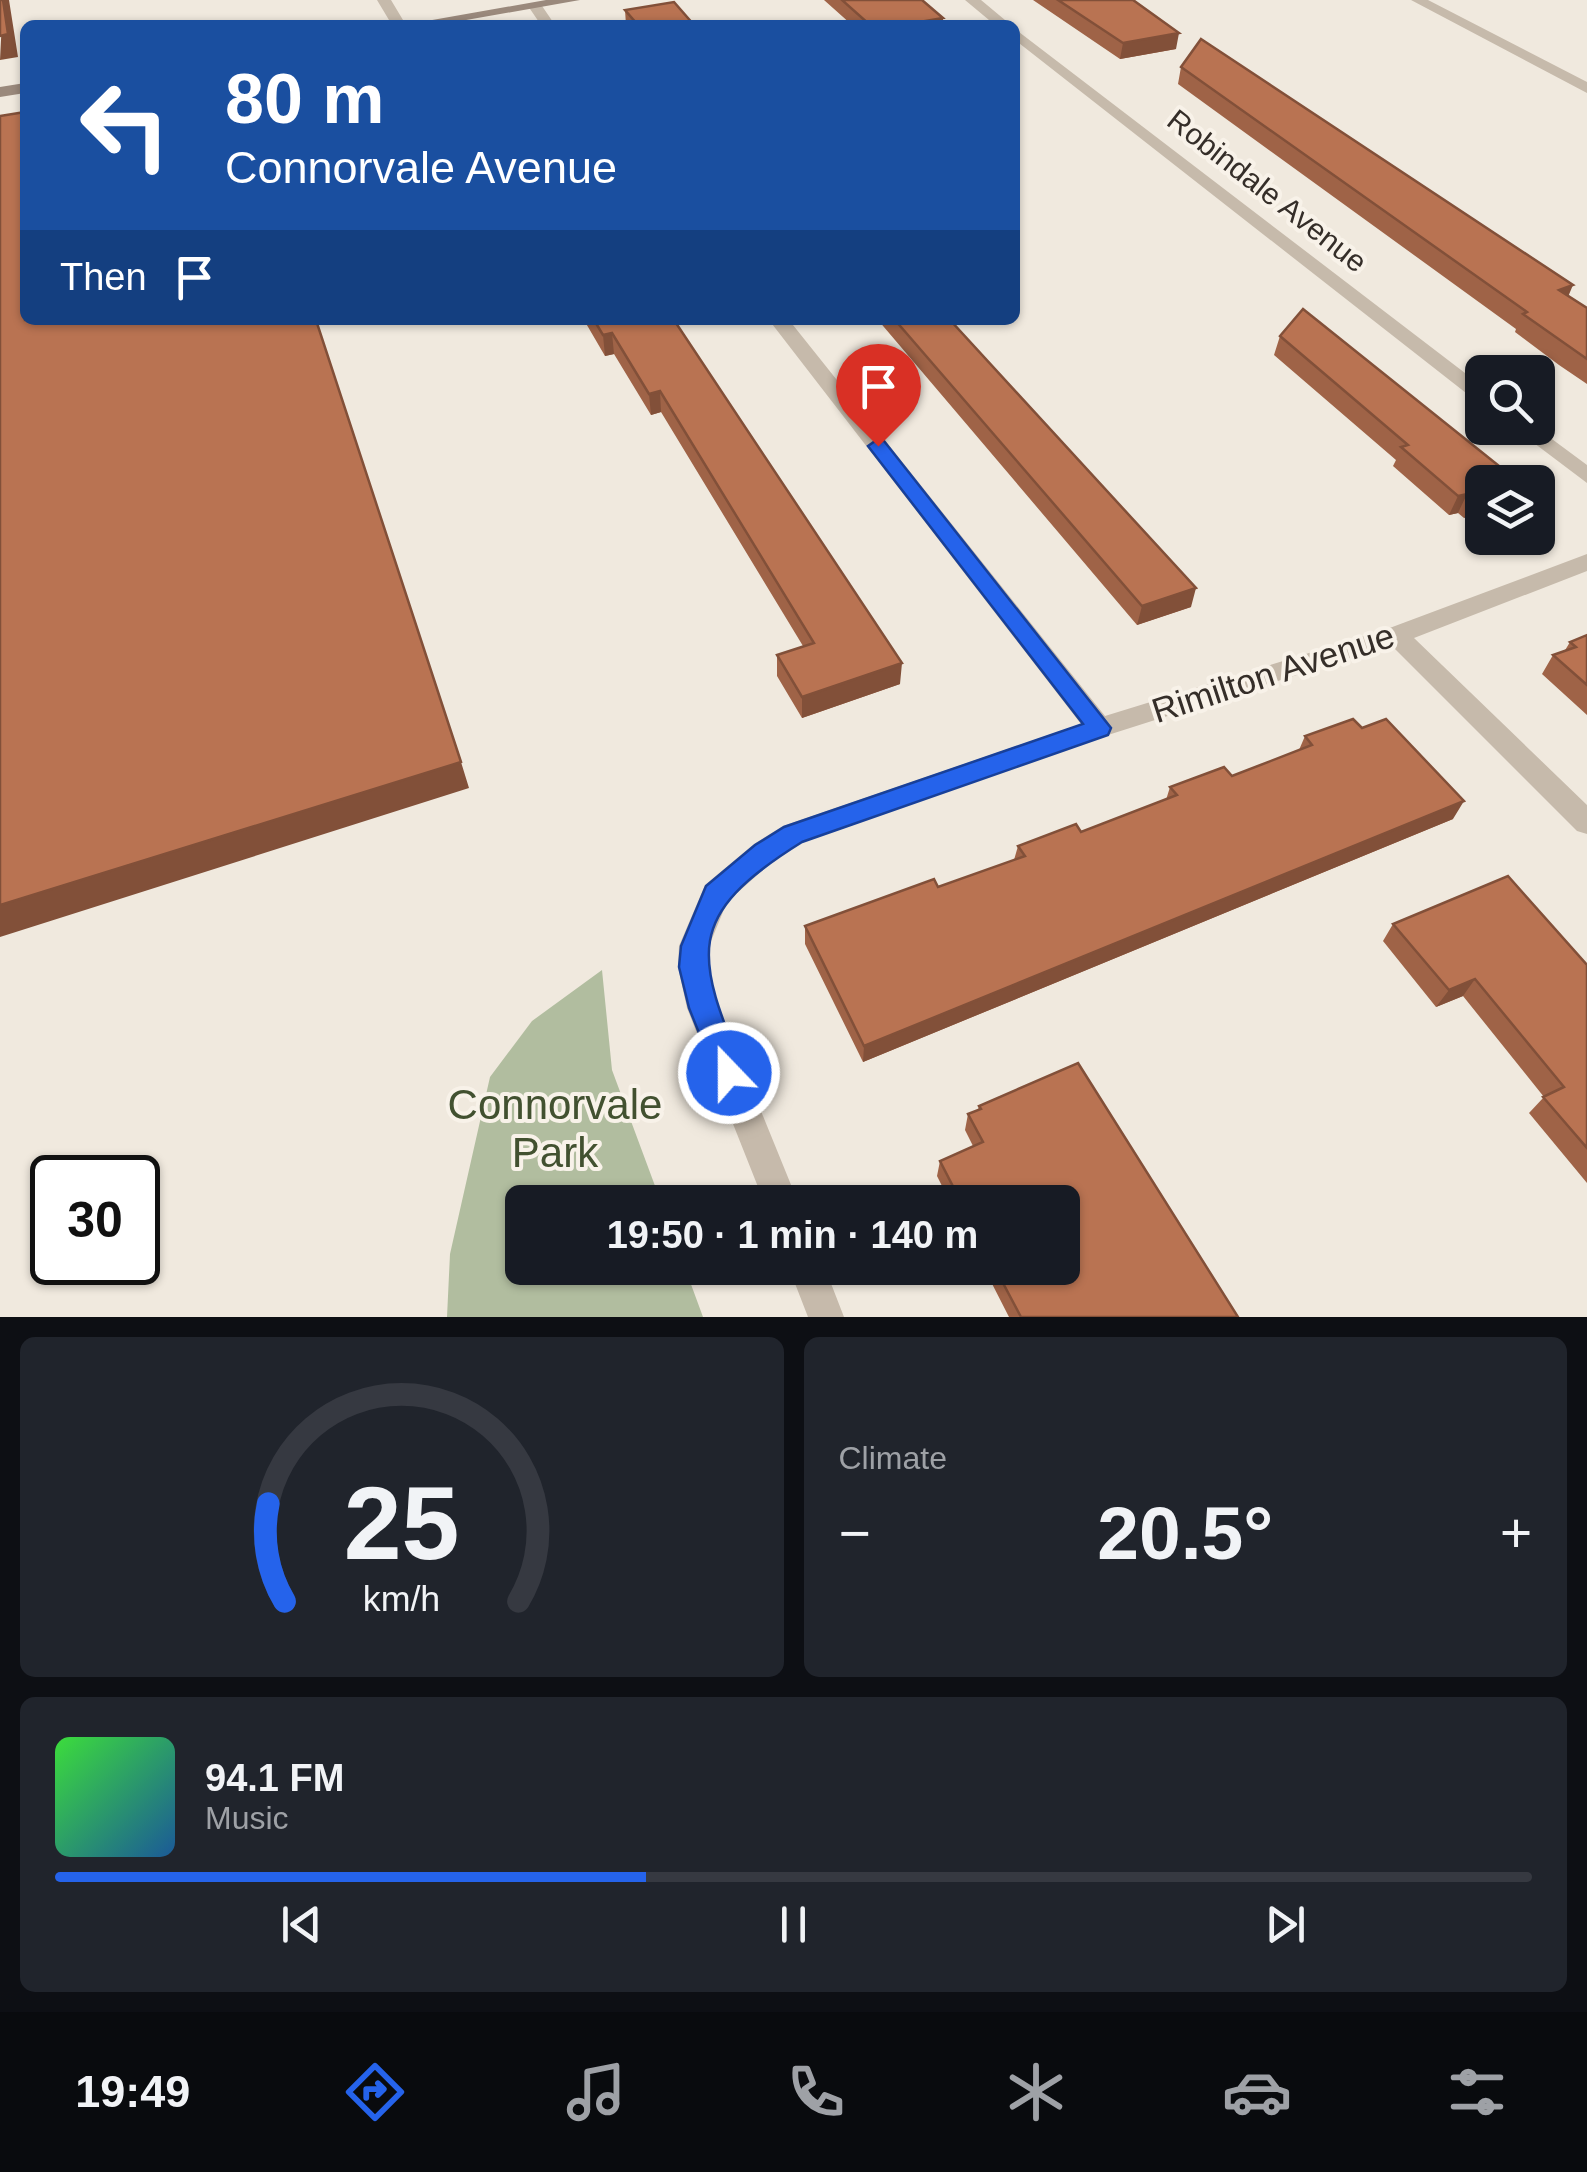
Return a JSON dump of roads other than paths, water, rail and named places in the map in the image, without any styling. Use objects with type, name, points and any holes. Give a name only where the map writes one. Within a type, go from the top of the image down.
[{"type":"main road","points":[[444,20],[573,0]]},
{"type":"street","points":[[972,0],[998,20]]},
{"type":"street","points":[[1418,0],[1587,88]]},
{"type":"street","points":[[535,6],[545,20]]},
{"type":"street","name":"Robindale Avenue","points":[[1020,37],[1465,383]]},
{"type":"street","points":[[783,325],[1099,728]]},
{"type":"street","points":[[1546,445],[1587,476]]},
{"type":"street","name":"Rimilton Avenue","points":[[774,1185],[703,1008],[692,967],[694,946],[715,894],[764,852],[793,834],[1099,728],[1396,636],[1587,562]]},
{"type":"street","points":[[1396,636],[1587,823]]},
{"type":"street","points":[[814,1285],[826,1317]]},
{"type":"park label","name":"Connorvale Park","points":[[555,1128]]}]
